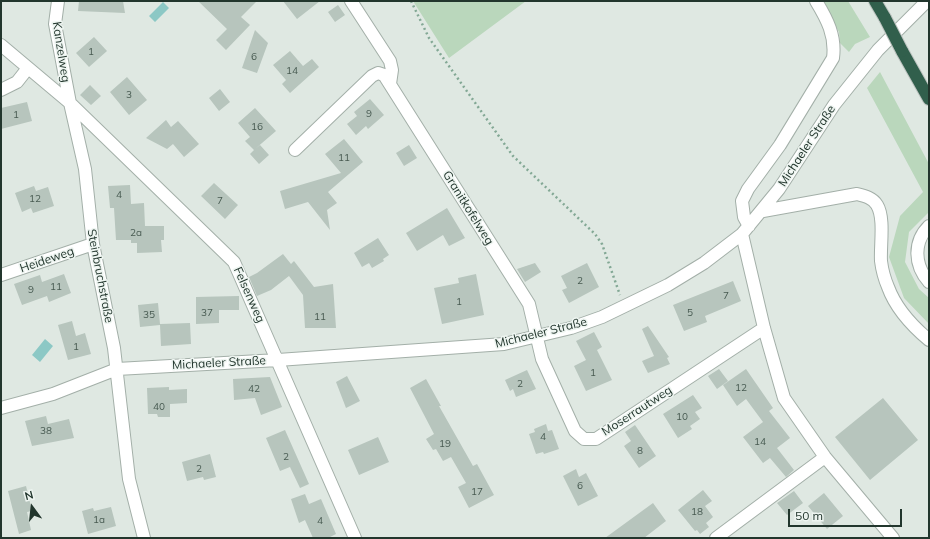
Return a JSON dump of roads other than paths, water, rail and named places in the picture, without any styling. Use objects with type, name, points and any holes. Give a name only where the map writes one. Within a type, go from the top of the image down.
[{"type":"highway","points":[[875,1],[929,99]]},
{"type":"street","name":"Kanzelweg","points":[[58,1],[55,24],[70,103]]},
{"type":"street","points":[[351,1],[390,61],[392,70],[390,84]]},
{"type":"street","points":[[816,1],[830,27],[834,46],[833,58],[780,145],[748,189],[742,201],[744,217],[764,328],[784,398],[825,457],[893,538]]},
{"type":"street","name":"Michaeler Straße","points":[[1,408],[53,394],[117,369],[469,348],[504,344],[537,337],[571,328],[602,317],[668,285],[704,263],[746,230],[763,211],[834,104],[878,50],[927,1]]},
{"type":"street","points":[[1,45],[70,103]]},
{"type":"street","points":[[1,90],[17,82],[28,68]]},
{"type":"street","name":"Granitkofelweg","points":[[295,150],[372,76],[378,73],[384,75],[529,304],[537,337]]},
{"type":"street","name":"Steinbruchstraße","points":[[70,103],[84,169],[93,244],[114,348],[128,472],[144,538]]},
{"type":"street","name":"Felsenweg","points":[[70,103],[234,262],[355,538]]},
{"type":"street","points":[[763,211],[857,194],[870,197],[878,206],[881,262],[887,287],[899,310],[914,327],[929,340]]},
{"type":"street","points":[[929,226],[923,233],[918,248],[918,261],[923,275],[929,282]]},
{"type":"street","name":"Heideweg","points":[[1,275],[93,244]]},
{"type":"street","name":"Moserrautweg","points":[[537,337],[542,359],[575,431],[584,439],[596,439],[764,328]]},
{"type":"street","points":[[716,538],[825,457]]},
{"type":"water","points":[[163,2],[169,8],[155,22],[149,16]]},
{"type":"water","points":[[45,339],[53,346],[40,362],[32,355]]}]
